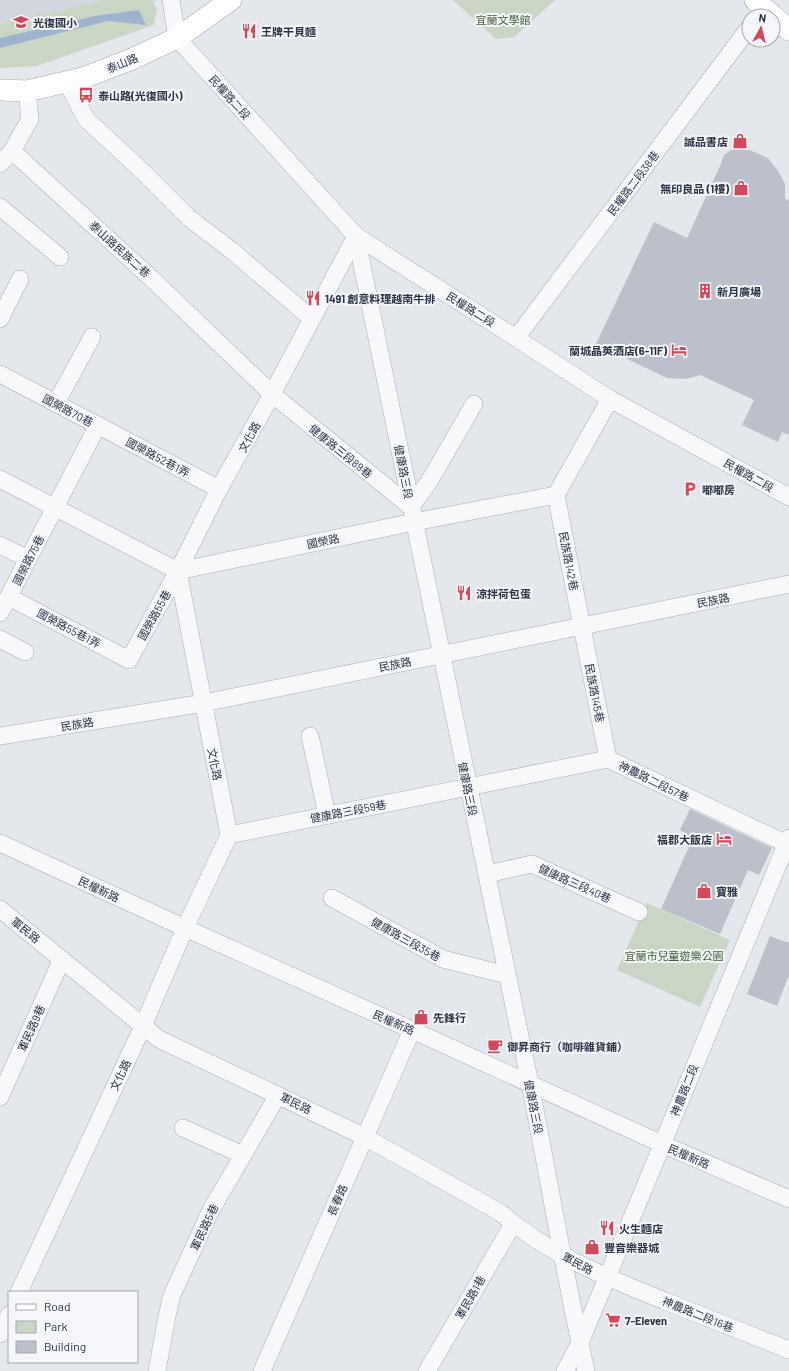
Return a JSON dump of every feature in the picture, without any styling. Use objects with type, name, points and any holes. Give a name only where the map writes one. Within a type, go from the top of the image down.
[{"type":"main road","name":"泰山路","points":[[0,90],[27,91],[84,78],[132,59],[177,38],[231,0]]},
{"type":"main road","points":[[781,23],[789,30]]},
{"type":"street","points":[[171,0],[177,38]]},
{"type":"street","name":"民權路二段","points":[[177,38],[356,236],[610,399],[789,497]]},
{"type":"street","name":"民權路二段38巷","points":[[516,338],[741,39]]},
{"type":"street","points":[[67,82],[86,119],[140,168],[189,218],[231,250],[312,319]]},
{"type":"street","points":[[0,164],[12,151],[30,119],[27,91]]},
{"type":"street","name":"泰山路民族二巷","points":[[12,151],[150,278],[272,394]]},
{"type":"street","points":[[0,207],[60,257]]},
{"type":"street","name":"文化路","points":[[19,1291],[143,1026],[185,928],[229,835],[178,570],[356,236]]},
{"type":"street","name":"健康路三段","points":[[356,236],[412,515],[530,1084],[586,1371]]},
{"type":"street","points":[[0,319],[20,279]]},
{"type":"street","points":[[56,403],[92,337]]},
{"type":"street","name":"國榮路70巷","points":[[0,374],[98,425],[55,507]]},
{"type":"street","name":"健康路三段89巷","points":[[272,394],[412,515]]},
{"type":"street","points":[[556,495],[610,399]]},
{"type":"street","points":[[412,515],[430,480],[474,404]]},
{"type":"street","name":"國榮路52巷1弄","points":[[98,425],[220,489]]},
{"type":"street","points":[[0,479],[178,570]]},
{"type":"street","name":"國榮路","points":[[178,570],[412,515],[556,495]]},
{"type":"street","name":"民族路142巷","points":[[556,495],[582,626]]},
{"type":"street","name":"國榮路75巷","points":[[0,613],[55,507]]},
{"type":"street","points":[[0,545],[28,559]]},
{"type":"street","name":"國榮路55巷","points":[[129,660],[178,570]]},
{"type":"street","name":"民族路","points":[[0,736],[204,703],[789,584]]},
{"type":"street","name":"國榮路55巷1弄","points":[[9,597],[129,660]]},
{"type":"street","name":"民族路145巷","points":[[582,626],[608,759]]},
{"type":"street","points":[[0,639],[25,652]]},
{"type":"street","points":[[310,736],[327,815]]},
{"type":"street","name":"神農路二段57巷","points":[[468,787],[608,759],[788,842]]},
{"type":"street","name":"健康路三段59巷","points":[[229,835],[468,787]]},
{"type":"street","name":"神農路二段","points":[[565,1371],[580,1343],[788,842]]},
{"type":"street","name":"民權新路","points":[[0,843],[662,1144],[789,1199]]},
{"type":"street","name":"健康路三段40巷","points":[[486,874],[532,864],[639,912]]},
{"type":"street","name":"健康路三段35巷","points":[[332,898],[444,959],[507,975]]},
{"type":"street","name":"軍民路","points":[[1,913],[62,959],[159,1039],[278,1094],[365,1137],[501,1213],[513,1224],[562,1254],[607,1278]]},
{"type":"street","name":"軍民路9巷","points":[[0,1098],[62,959]]},
{"type":"street","name":"長春路","points":[[262,1371],[412,1030]]},
{"type":"street","name":"軍民路5巷","points":[[157,1371],[172,1295],[211,1210],[278,1094]]},
{"type":"street","points":[[183,1128],[243,1154]]},
{"type":"street","name":"軍民路1巷","points":[[427,1371],[513,1224]]},
{"type":"street","name":"神農路二段16巷","points":[[607,1278],[789,1350]]},
{"type":"street","points":[[0,1334],[8,1316]]},
{"type":"shaded area","name":"光復國小","points":[[0,0],[157,1],[100,3],[0,30]]},
{"type":"green space","points":[[104,0],[152,0],[157,10],[154,25],[37,66],[0,68],[0,24]]},
{"type":"green space","name":"宜蘭文學館","points":[[453,0],[555,0],[514,37],[496,39]]},
{"type":"green space","name":"宜蘭市兒童遊樂公園","points":[[647,903],[730,940],[700,1007],[617,970]]},
{"type":"water","points":[[139,10],[146,25],[108,21],[0,48],[0,38],[95,16]]},
{"type":"building","name":"新月廣場","points":[[745,148],[768,158],[778,171],[785,184],[785,199],[789,201],[789,435],[782,432],[778,442],[742,425],[754,400],[700,375],[686,379],[667,378],[596,344],[654,222],[687,238],[724,155],[733,149]]},
{"type":"building","points":[[690,809],[772,848],[759,875],[748,870],[720,934],[661,909],[693,838],[680,830]]},
{"type":"building","points":[[770,936],[789,943],[789,975],[777,1006],[747,994]]},
{"type":"place","name":"光復國小","points":[[21,22]]},
{"type":"place","name":"王牌干貝麵","points":[[249,31]]},
{"type":"place","name":"泰山路(光復國小)","points":[[86,95]]},
{"type":"place","name":"誠品書店","points":[[740,141]]},
{"type":"place","name":"無印良品 (1樓)","points":[[741,188]]},
{"type":"place","name":"新月廣場","points":[[705,291]]},
{"type":"place","name":"1491 創意料理越南牛排","points":[[313,298]]},
{"type":"place","name":"蘭城晶英酒店(6-11F)","points":[[679,350]]},
{"type":"place","name":"嘟嘟房","points":[[690,489]]},
{"type":"place","name":"涼拌荷包蛋","points":[[464,593]]},
{"type":"place","name":"福郡大飯店","points":[[724,839]]},
{"type":"place","name":"寶雅","points":[[704,891]]},
{"type":"place","name":"先鋒行","points":[[421,1017]]},
{"type":"place","name":"御昇商行（咖啡雜貨鋪）","points":[[495,1046]]},
{"type":"place","name":"火生麵店","points":[[607,1228]]},
{"type":"place","name":"豐音樂器城","points":[[592,1247]]},
{"type":"place","name":"7-Eleven","points":[[613,1320]]}]
